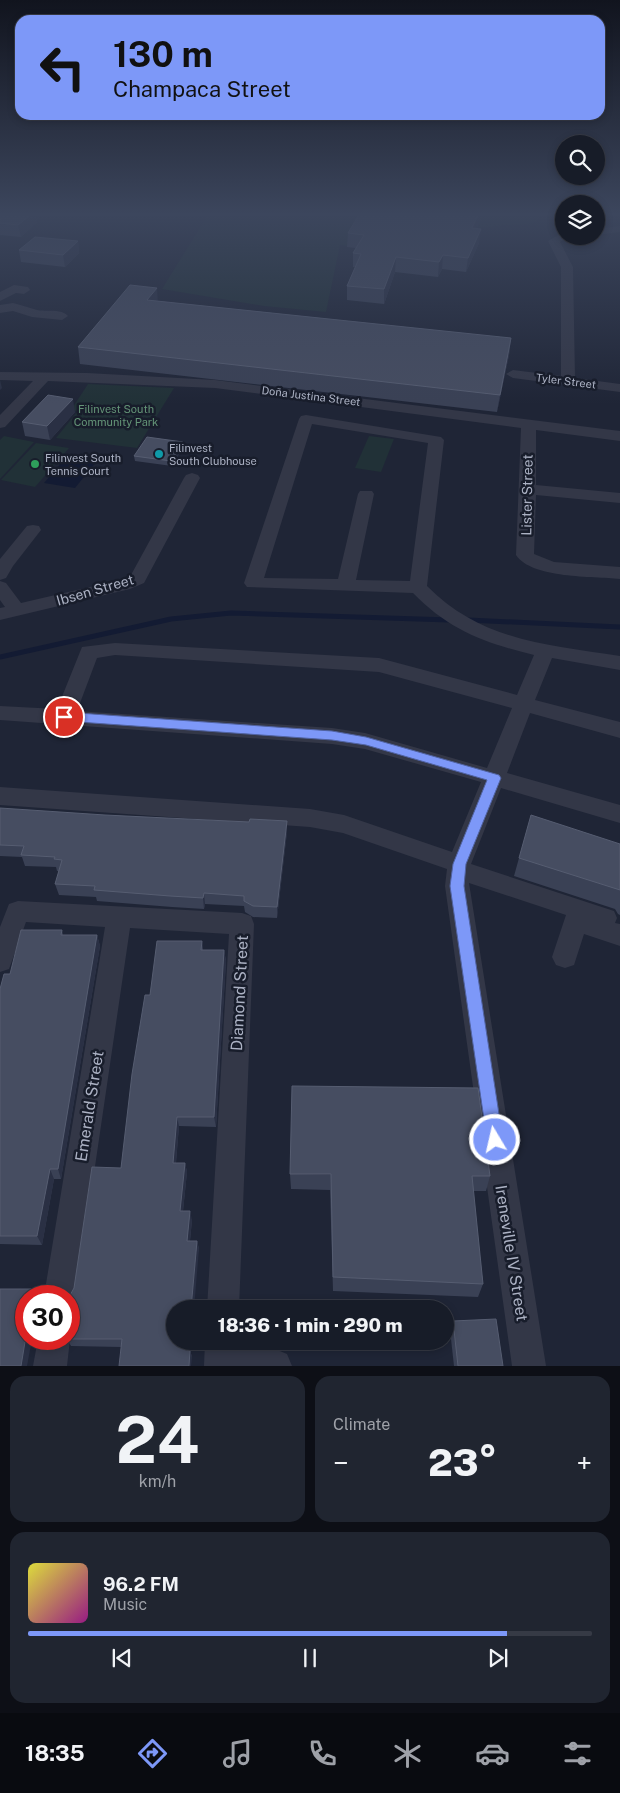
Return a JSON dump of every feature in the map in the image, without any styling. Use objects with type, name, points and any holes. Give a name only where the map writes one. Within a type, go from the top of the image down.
[{"type":"street","points":[[566,277],[568,381]]},
{"type":"street","points":[[0,297],[14,289],[24,290]]},
{"type":"street","points":[[0,309],[13,307],[26,309],[32,313],[62,316]]},
{"type":"street","name":"Tyler Street","points":[[513,374],[620,388]]},
{"type":"street","name":"Doña Justina Street","points":[[0,376],[45,376],[215,384],[620,436]]},
{"type":"street","points":[[0,424],[45,376]]},
{"type":"street","points":[[418,587],[253,583],[306,419],[436,440],[418,587],[431,604],[473,630],[496,638],[545,650],[620,663]]},
{"type":"street","name":"Lister Street","points":[[528,424],[525,555],[532,562],[545,566],[620,573]]},
{"type":"street","name":"Ibsen Street","points":[[9,612],[130,583],[138,579],[192,478]]},
{"type":"street","points":[[528,489],[620,498]]},
{"type":"street","points":[[346,586],[366,494]]},
{"type":"street","points":[[0,574],[5,564],[33,530]]},
{"type":"street","points":[[0,588],[9,612]]},
{"type":"street","points":[[64,717],[89,652],[115,649],[378,665],[620,730]]},
{"type":"street","name":"Ireneville IV Street","points":[[529,1366],[457,886],[459,867],[545,650]]},
{"type":"street","points":[[0,713],[332,736],[366,741],[620,814]]},
{"type":"street","points":[[0,796],[310,818],[344,824],[613,926]]},
{"type":"street","name":"Diamond Street","points":[[0,961],[18,911],[242,924],[224,1300]]},
{"type":"street","name":"Emerald Street","points":[[62,1285],[119,916]]},
{"type":"street","points":[[565,957],[576,920],[613,926]]},
{"type":"street","points":[[50,1366],[52,1350]]},
{"type":"street","points":[[221,1356],[274,1366]]},
{"type":"green space","points":[[170,277],[333,277],[326,312],[264,306],[162,289]]},
{"type":"green space","name":"Filinvest South Community Park","points":[[88,384],[174,388],[137,448],[56,438],[78,411],[71,410]]},
{"type":"green space","points":[[4,436],[34,442],[0,479],[0,440]]},
{"type":"green space","points":[[369,436],[394,439],[381,472],[355,468]]},
{"type":"green space","name":"Filinvest South Tennis Court","points":[[36,443],[69,448],[35,487],[1,480]]},
{"type":"water","points":[[67,456],[97,461],[75,488],[44,483]]},
{"type":"building","points":[[351,277],[389,277],[384,289],[347,286]]},
{"type":"building","points":[[130,285],[157,288],[147,300],[511,338],[500,395],[78,347]]},
{"type":"building","points":[[48,395],[73,399],[47,426],[22,422]]},
{"type":"building","name":"Filinvest South Clubhouse","points":[[147,437],[183,442],[171,461],[134,456]]},
{"type":"building","points":[[0,808],[249,822],[250,819],[287,821],[277,907],[253,906],[244,901],[244,896],[204,893],[203,898],[170,896],[94,890],[95,886],[55,884],[62,860],[54,859],[55,857],[21,855],[24,846],[0,845]]},
{"type":"building","points":[[531,815],[620,844],[620,890],[519,858]]},
{"type":"building","points":[[21,930],[62,930],[61,935],[97,935],[58,1169],[50,1169],[37,1236],[0,1236],[0,989],[4,974],[10,974]]},
{"type":"building","points":[[157,941],[202,941],[201,950],[224,950],[214,1117],[177,1117],[173,1163],[185,1163],[180,1211],[190,1211],[187,1241],[197,1241],[192,1300],[166,1300],[166,1350],[190,1350],[189,1366],[119,1366],[122,1339],[80,1339],[80,1285],[74,1285],[92,1167],[121,1168],[132,1074],[145,995],[150,995]]},
{"type":"building","points":[[292,1086],[478,1088],[490,1176],[472,1176],[483,1284],[333,1277],[331,1174],[290,1174]]},
{"type":"building","points":[[0,1289],[15,1289],[15,1350],[24,1350],[21,1366],[0,1366]]},
{"type":"building","points":[[496,1319],[503,1366],[458,1366],[454,1321]]},
{"type":"waterway","points":[[0,657],[171,619],[231,613],[450,620]]},
{"type":"waterway","points":[[468,620],[620,627]]},
{"type":"place","name":"Filinvest South Clubhouse","points":[[159,454]]},
{"type":"place","name":"Filinvest South Tennis Court","points":[[35,464]]},
{"type":"route","points":[[64,717],[332,736],[366,741],[495,778],[459,864],[457,886],[495,1140]]}]
